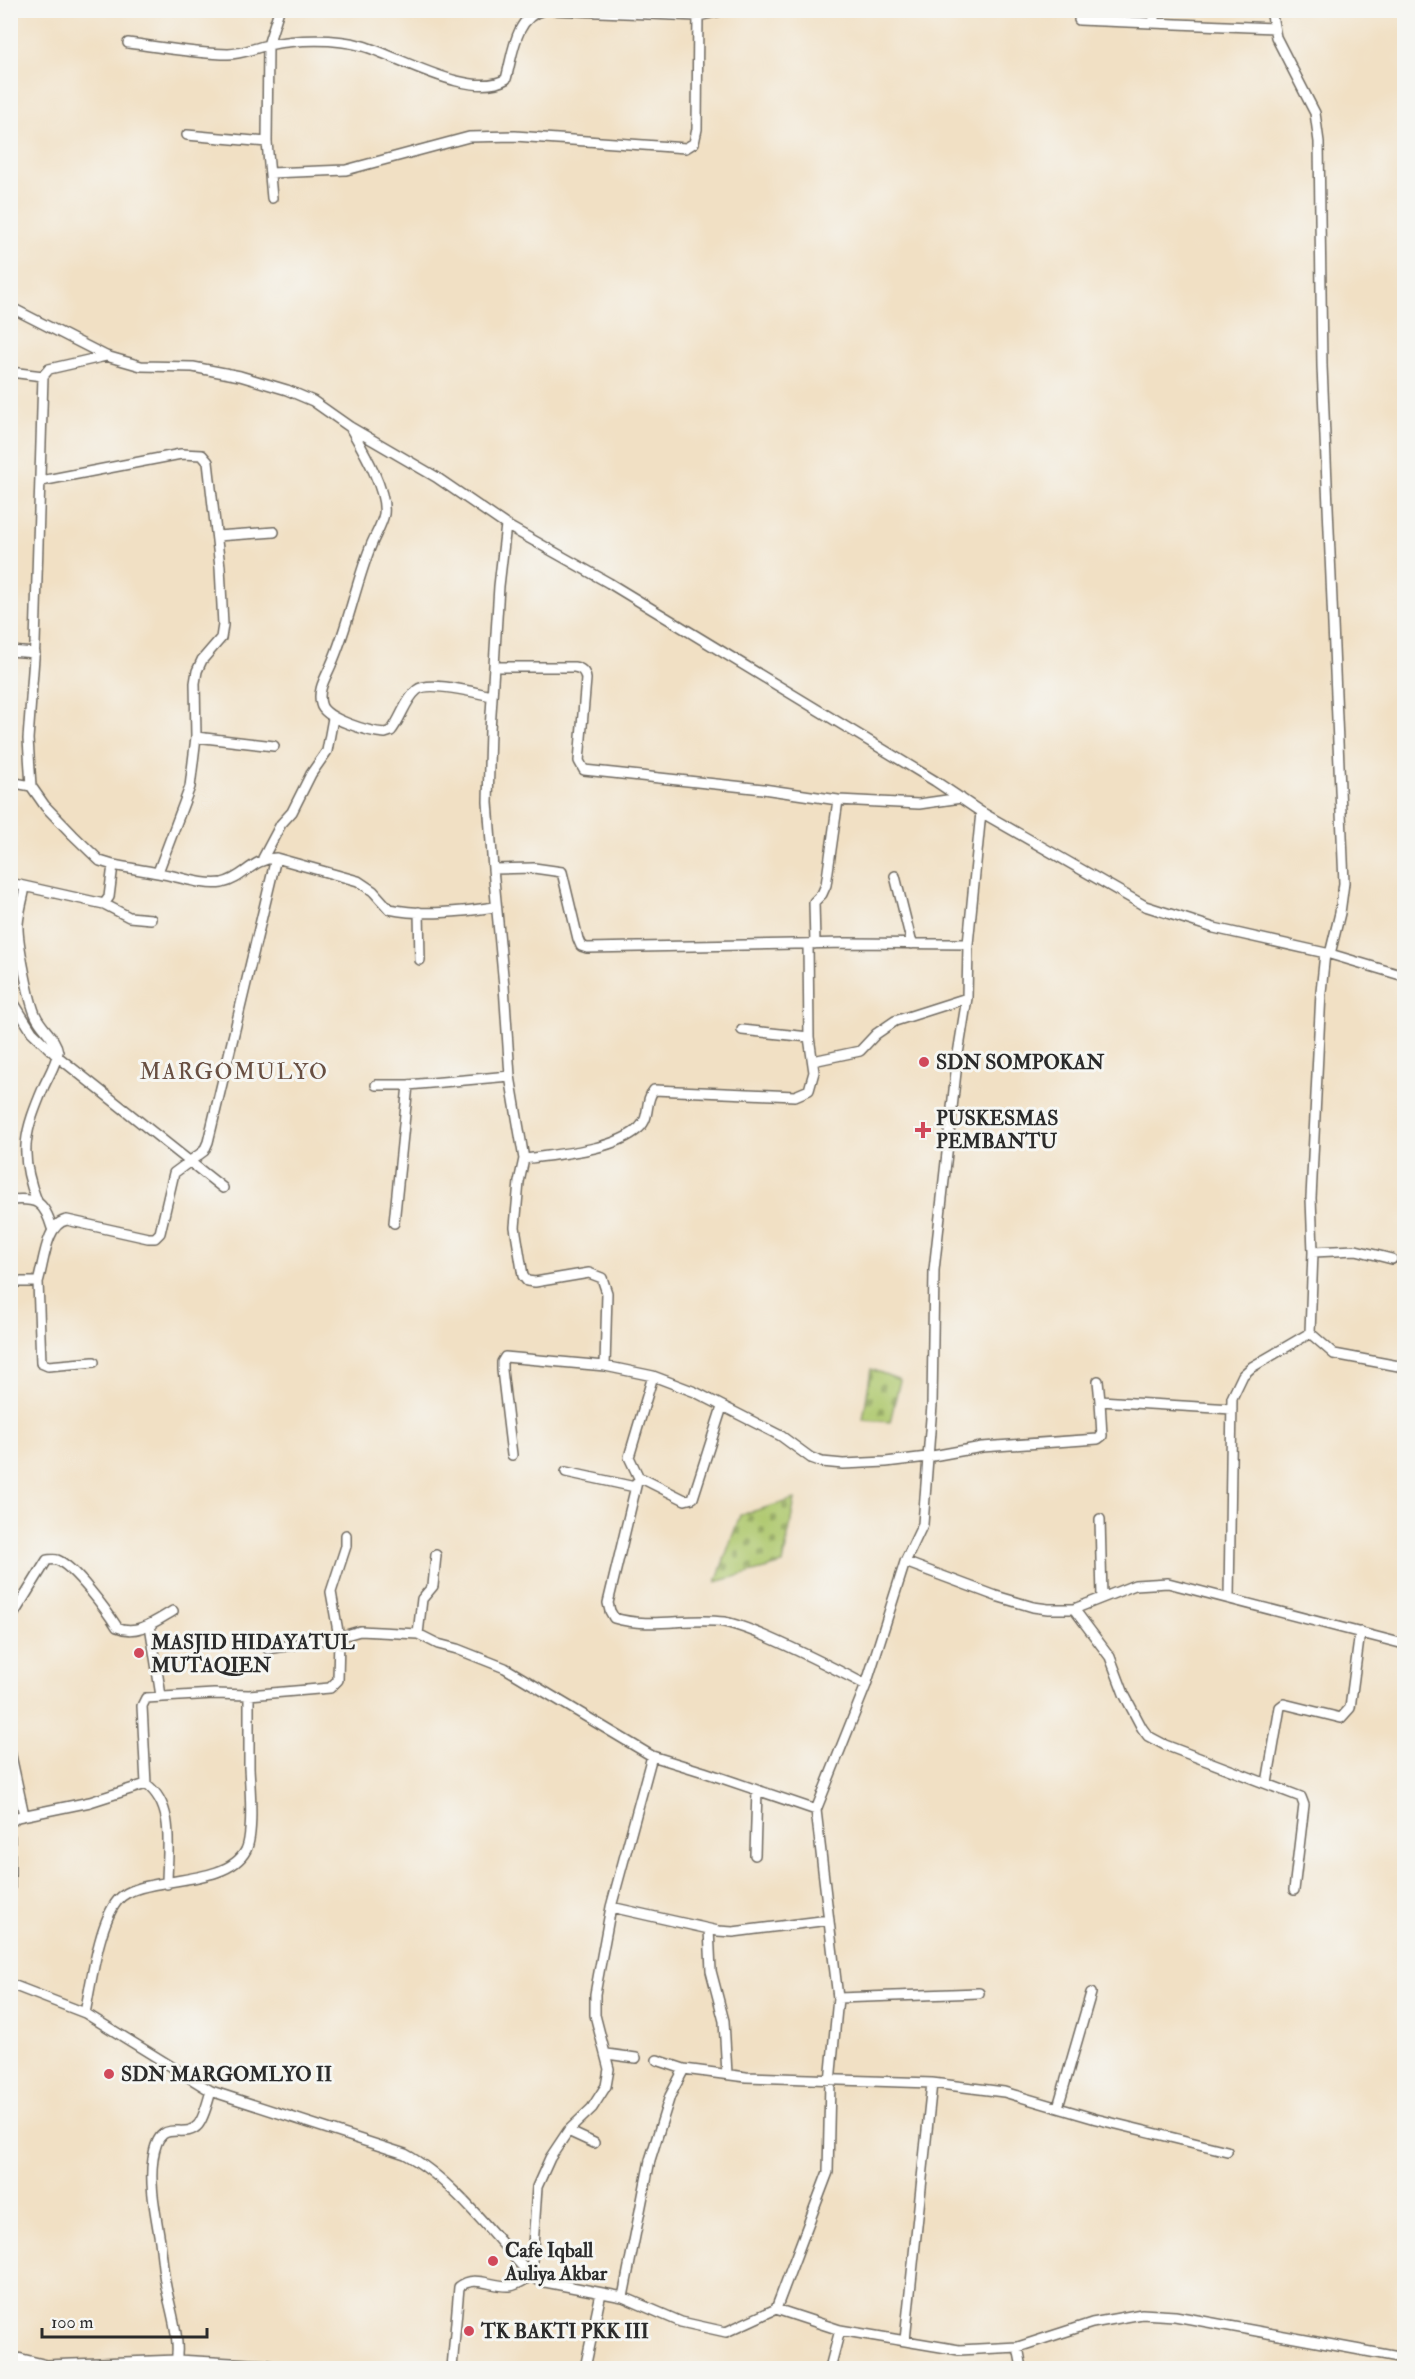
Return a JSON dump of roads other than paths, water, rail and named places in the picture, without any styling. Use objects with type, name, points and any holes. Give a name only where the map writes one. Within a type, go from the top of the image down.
[{"type":"street","points":[[272,198],[267,142],[268,45],[279,10]]},
{"type":"street","points":[[128,43],[228,54],[248,52],[268,45],[328,40],[363,46],[447,79],[489,85],[506,79],[518,33],[526,20],[534,13],[544,10]]},
{"type":"street","points":[[551,10],[698,13],[726,10]]},
{"type":"street","points":[[1154,10],[1154,23]]},
{"type":"street","points":[[1271,10],[1274,28],[1315,113],[1319,142],[1322,366],[1344,883],[1340,913],[1328,953],[1321,992],[1311,1198],[1313,1251],[1310,1333]]},
{"type":"street","points":[[270,173],[346,170],[470,137],[515,136],[686,148],[694,144],[697,129],[698,13]]},
{"type":"street","points":[[1079,20],[1274,28]]},
{"type":"street","points":[[187,135],[267,142]]},
{"type":"street","points":[[10,307],[106,356],[141,366],[193,367],[249,379],[287,390],[313,401],[350,427],[436,477],[506,525],[609,583],[981,812],[1146,906],[1214,928],[1328,953],[1404,976]]},
{"type":"street","points":[[106,356],[49,369],[43,376],[35,653],[28,739],[32,786],[45,806],[100,861],[198,881],[221,883],[237,878],[263,858],[281,824],[292,812],[311,774],[327,751],[333,718]]},
{"type":"street","points":[[10,372],[43,376]]},
{"type":"street","points":[[350,427],[370,463],[380,488],[384,513],[369,550],[339,648],[320,693],[320,703],[324,711],[333,718],[384,733],[392,731],[409,699],[418,689],[425,686],[444,687],[492,696]]},
{"type":"street","points":[[41,481],[181,454],[202,455],[208,462],[217,536],[223,625],[221,638],[202,660],[197,671],[195,737],[190,787],[158,873]]},
{"type":"street","points":[[506,525],[492,696],[488,802],[510,1076],[524,1159],[519,1182],[515,1227],[523,1276],[527,1281],[535,1282],[589,1273],[602,1278],[607,1293],[605,1366]]},
{"type":"street","points":[[217,536],[274,532]]},
{"type":"street","points":[[10,651],[35,653]]},
{"type":"street","points":[[495,667],[574,667],[583,671],[586,679],[579,761],[584,771],[683,780],[838,800],[919,804],[961,798]]},
{"type":"street","points":[[195,737],[274,746]]},
{"type":"street","points":[[10,782],[32,786]]},
{"type":"street","points":[[524,1159],[616,1142],[640,1128],[647,1117],[650,1094],[654,1090],[802,1095],[809,1090],[813,1061],[809,1036],[814,902],[822,894],[826,885],[838,800]]},
{"type":"street","points":[[776,2309],[828,2172],[830,2082],[838,1998],[816,1810],[866,1685],[905,1562],[923,1524],[932,1405],[934,1270],[958,1054],[967,998],[968,944],[981,812]]},
{"type":"street","points":[[263,858],[276,858],[358,881],[373,891],[389,909],[419,912],[495,907]]},
{"type":"street","points":[[52,1228],[60,1221],[67,1220],[155,1238],[160,1233],[174,1173],[204,1151],[208,1142],[276,858]]},
{"type":"street","points":[[104,904],[109,897],[113,865]]},
{"type":"street","points":[[493,869],[534,868],[562,872],[578,939],[581,946],[587,948],[690,944],[968,944]]},
{"type":"street","points":[[895,876],[912,944]]},
{"type":"street","points":[[10,883],[104,904],[129,917],[151,919]]},
{"type":"street","points":[[25,886],[18,922],[18,936],[31,1002],[36,1016],[58,1048],[57,1056],[31,1116],[24,1142],[28,1178],[38,1201],[50,1219],[52,1228],[38,1282],[41,1363],[48,1366],[94,1362]]},
{"type":"street","points":[[419,912],[420,960]]},
{"type":"street","points":[[10,997],[32,1032],[57,1056],[223,1188]]},
{"type":"street","points":[[813,1061],[854,1054],[895,1021],[967,998]]},
{"type":"street","points":[[742,1030],[809,1036]]},
{"type":"street","points":[[376,1085],[408,1085],[510,1076]]},
{"type":"street","points":[[394,1223],[408,1085]]},
{"type":"street","points":[[10,1200],[38,1201]]},
{"type":"street","points":[[1313,1251],[1356,1250],[1392,1259]]},
{"type":"street","points":[[10,1282],[38,1282]]},
{"type":"street","points":[[1310,1333],[1334,1354],[1404,1366]]},
{"type":"street","points":[[1229,1598],[1232,1398],[1243,1375],[1260,1362],[1310,1333]]},
{"type":"street","points":[[512,1455],[502,1370],[505,1357],[605,1366],[653,1376],[695,1392],[781,1436],[812,1458],[822,1462],[843,1464],[927,1457],[982,1447],[1098,1439],[1102,1436],[1103,1431],[1098,1381]]},
{"type":"street","points":[[653,1376],[629,1457],[637,1483],[608,1603],[614,1618],[628,1622],[665,1624],[725,1622],[791,1647],[866,1685]]},
{"type":"street","points":[[1100,1401],[1232,1409]]},
{"type":"street","points":[[566,1472],[637,1483],[643,1479],[686,1500],[693,1498],[722,1407]]},
{"type":"street","points":[[1100,1519],[1102,1597]]},
{"type":"street","points":[[146,1784],[142,1706],[146,1698],[249,1695],[330,1688],[335,1684],[338,1680],[339,1637],[331,1592],[345,1551],[346,1535]]},
{"type":"street","points":[[418,1634],[422,1599],[433,1586],[436,1555]]},
{"type":"street","points":[[10,1620],[42,1566],[47,1560],[56,1559],[91,1592],[117,1627],[129,1630],[150,1625],[173,1611]]},
{"type":"street","points":[[905,1562],[1033,1607],[1074,1609],[1135,1586],[1168,1583],[1404,1644]]},
{"type":"street","points":[[1074,1609],[1110,1657],[1124,1694],[1148,1736],[1301,1797],[1304,1805],[1294,1890]]},
{"type":"street","points":[[150,1625],[162,1696]]},
{"type":"street","points":[[268,1649],[339,1637],[360,1631],[418,1634],[438,1644],[505,1668],[652,1756],[816,1810]]},
{"type":"street","points":[[1267,1783],[1280,1707],[1284,1704],[1341,1718],[1350,1708],[1360,1632]]},
{"type":"street","points":[[84,2013],[106,1919],[126,1893],[220,1870],[245,1852],[249,1843],[250,1810],[249,1695]]},
{"type":"street","points":[[10,1751],[24,1815]]},
{"type":"street","points":[[531,2276],[537,2187],[550,2158],[568,2131],[592,2108],[603,2092],[609,2069],[607,2054],[595,2015],[595,1994],[611,1907],[652,1756]]},
{"type":"street","points":[[146,1784],[156,1791],[166,1813],[167,1884]]},
{"type":"street","points":[[10,1823],[17,1817],[90,1802],[146,1784]]},
{"type":"street","points":[[755,1855],[758,1790]]},
{"type":"street","points":[[10,1838],[10,1916]]},
{"type":"street","points":[[611,1907],[709,1929],[749,1931],[829,1920]]},
{"type":"street","points":[[709,1929],[711,1971],[724,2021],[727,2074]]},
{"type":"street","points":[[10,1984],[84,2013],[211,2091],[405,2154],[421,2162],[438,2177],[531,2276],[540,2281],[555,2286],[623,2297],[681,2322],[726,2332],[776,2309],[840,2330],[959,2350],[1018,2347],[1092,2323],[1142,2314],[1187,2318],[1404,2358]]},
{"type":"street","points":[[838,1998],[979,1993]]},
{"type":"street","points":[[1058,2107],[1091,1993]]},
{"type":"street","points":[[607,2054],[636,2058]]},
{"type":"street","points":[[657,2060],[684,2069],[746,2077],[830,2082],[932,2083],[1004,2092],[1096,2119],[1227,2151]]},
{"type":"street","points":[[623,2297],[650,2160],[670,2096],[684,2069]]},
{"type":"street","points":[[905,2340],[932,2083]]},
{"type":"street","points":[[176,2364],[173,2319],[165,2284],[154,2203],[152,2160],[158,2139],[162,2134],[168,2131],[191,2129],[198,2125],[211,2091]]},
{"type":"street","points":[[568,2131],[594,2143]]},
{"type":"street","points":[[452,2368],[459,2288],[466,2282],[476,2280],[509,2286],[519,2284],[531,2276]]},
{"type":"street","points":[[585,2368],[601,2293]]},
{"type":"street","points":[[830,2368],[840,2330]]},
{"type":"street","points":[[1018,2347],[1022,2368]]},
{"type":"street","points":[[10,2356],[47,2365],[268,2365],[282,2368]]},
{"type":"place","name":"SDN SOMPOKAN","points":[[924,1062]]},
{"type":"place","name":"PUSKESMAS PEMBANTU","points":[[923,1130]]},
{"type":"place","name":"MASJID HIDAYATUL MUTAQIEN","points":[[139,1653]]},
{"type":"place","name":"SDN MARGOMLYO II","points":[[109,2074]]},
{"type":"place","name":"Cafe Iqball Auliya Akbar","points":[[493,2261]]},
{"type":"place","name":"TK BAKTI PKK III","points":[[469,2331]]},
{"type":"district","name":"MARGOMULYO","points":[[234,1072]]}]
